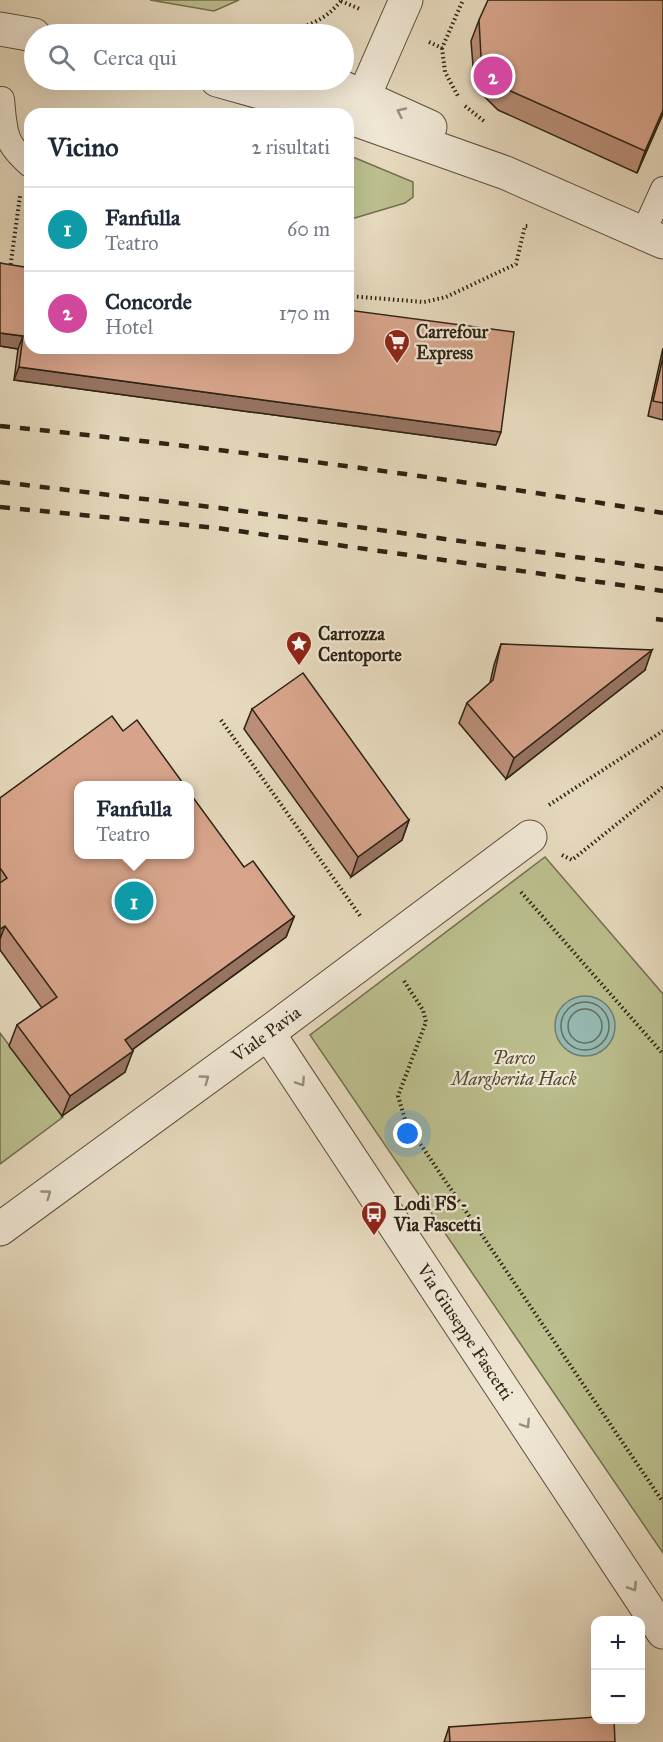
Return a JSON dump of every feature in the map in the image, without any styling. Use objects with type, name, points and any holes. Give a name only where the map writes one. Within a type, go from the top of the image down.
[{"type":"street","points":[[352,108],[406,0]]},
{"type":"street","points":[[0,29],[24,33]]},
{"type":"street","points":[[261,90],[338,108]]},
{"type":"street","points":[[334,90],[349,108]]},
{"type":"street","points":[[354,112],[506,173],[653,238]]},
{"type":"street","name":"Viale Pavia","points":[[0,1229],[530,837]]},
{"type":"street","name":"Via Giuseppe Fascetti","points":[[268,1033],[663,1632]]},
{"type":"lane","points":[[1,100],[8,141],[15,153],[24,160]]},
{"type":"lane","points":[[653,238],[663,189]]},
{"type":"path","points":[[311,24],[328,16],[342,0]]},
{"type":"path","points":[[8,278],[20,195]]},
{"type":"path","points":[[221,720],[382,946],[423,1011],[426,1022],[398,1096],[406,1123],[663,1502]]},
{"type":"path","points":[[663,731],[537,813],[530,837],[572,860],[663,787]]},
{"type":"path","points":[[496,861],[663,1054]]},
{"type":"green space","points":[[150,0],[239,0],[214,11]]},
{"type":"green space","points":[[354,157],[413,182],[413,197],[405,203],[354,218]]},
{"type":"green space","name":"Parco Margherita Hack","points":[[545,857],[663,994],[663,1553],[310,1035]]},
{"type":"green space","points":[[0,1033],[63,1117],[0,1164]]},
{"type":"water","points":[[579,996],[591,996],[602,1001],[610,1009],[615,1026],[613,1038],[602,1051],[591,1056],[579,1056],[568,1051],[560,1043],[555,1032],[555,1020],[560,1009],[568,1001]]},
{"type":"building","points":[[488,0],[663,0],[663,110],[645,151],[506,89],[487,69],[481,57],[479,20]]},
{"type":"building","points":[[0,263],[24,267],[24,354],[354,354],[354,311],[514,332],[501,432],[19,367],[23,336],[0,333]]},
{"type":"building","points":[[663,357],[663,403],[653,401]]},
{"type":"building","points":[[501,644],[652,650],[514,758],[467,703],[493,680]]},
{"type":"building","points":[[303,673],[409,820],[358,857],[252,709]]},
{"type":"building","points":[[112,716],[123,731],[137,720],[181,781],[74,781],[74,859],[194,859],[194,799],[244,867],[253,861],[294,917],[125,1040],[133,1051],[70,1096],[17,1025],[57,997],[5,926],[0,929],[0,883],[7,878],[0,868],[0,798]]},
{"type":"building","points":[[591,1717],[591,1724],[614,1724],[615,1742],[450,1742],[449,1727]]},
{"type":"railway","points":[[0,426],[332,464],[663,513]]},
{"type":"railway","points":[[0,482],[220,508],[663,569]]},
{"type":"railway","points":[[0,507],[217,528],[663,591]]},
{"type":"railway","points":[[656,619],[663,620]]},
{"type":"place","name":"Concorde","points":[[493,76]]},
{"type":"place","name":"Carrefour Express","points":[[397,365]]},
{"type":"place","name":"Carrozza Centoporte","points":[[299,667]]},
{"type":"place","name":"Fanfulla","points":[[134,901]]},
{"type":"place","name":"Lodi FS - Via Fascetti","points":[[374,1237]]}]
